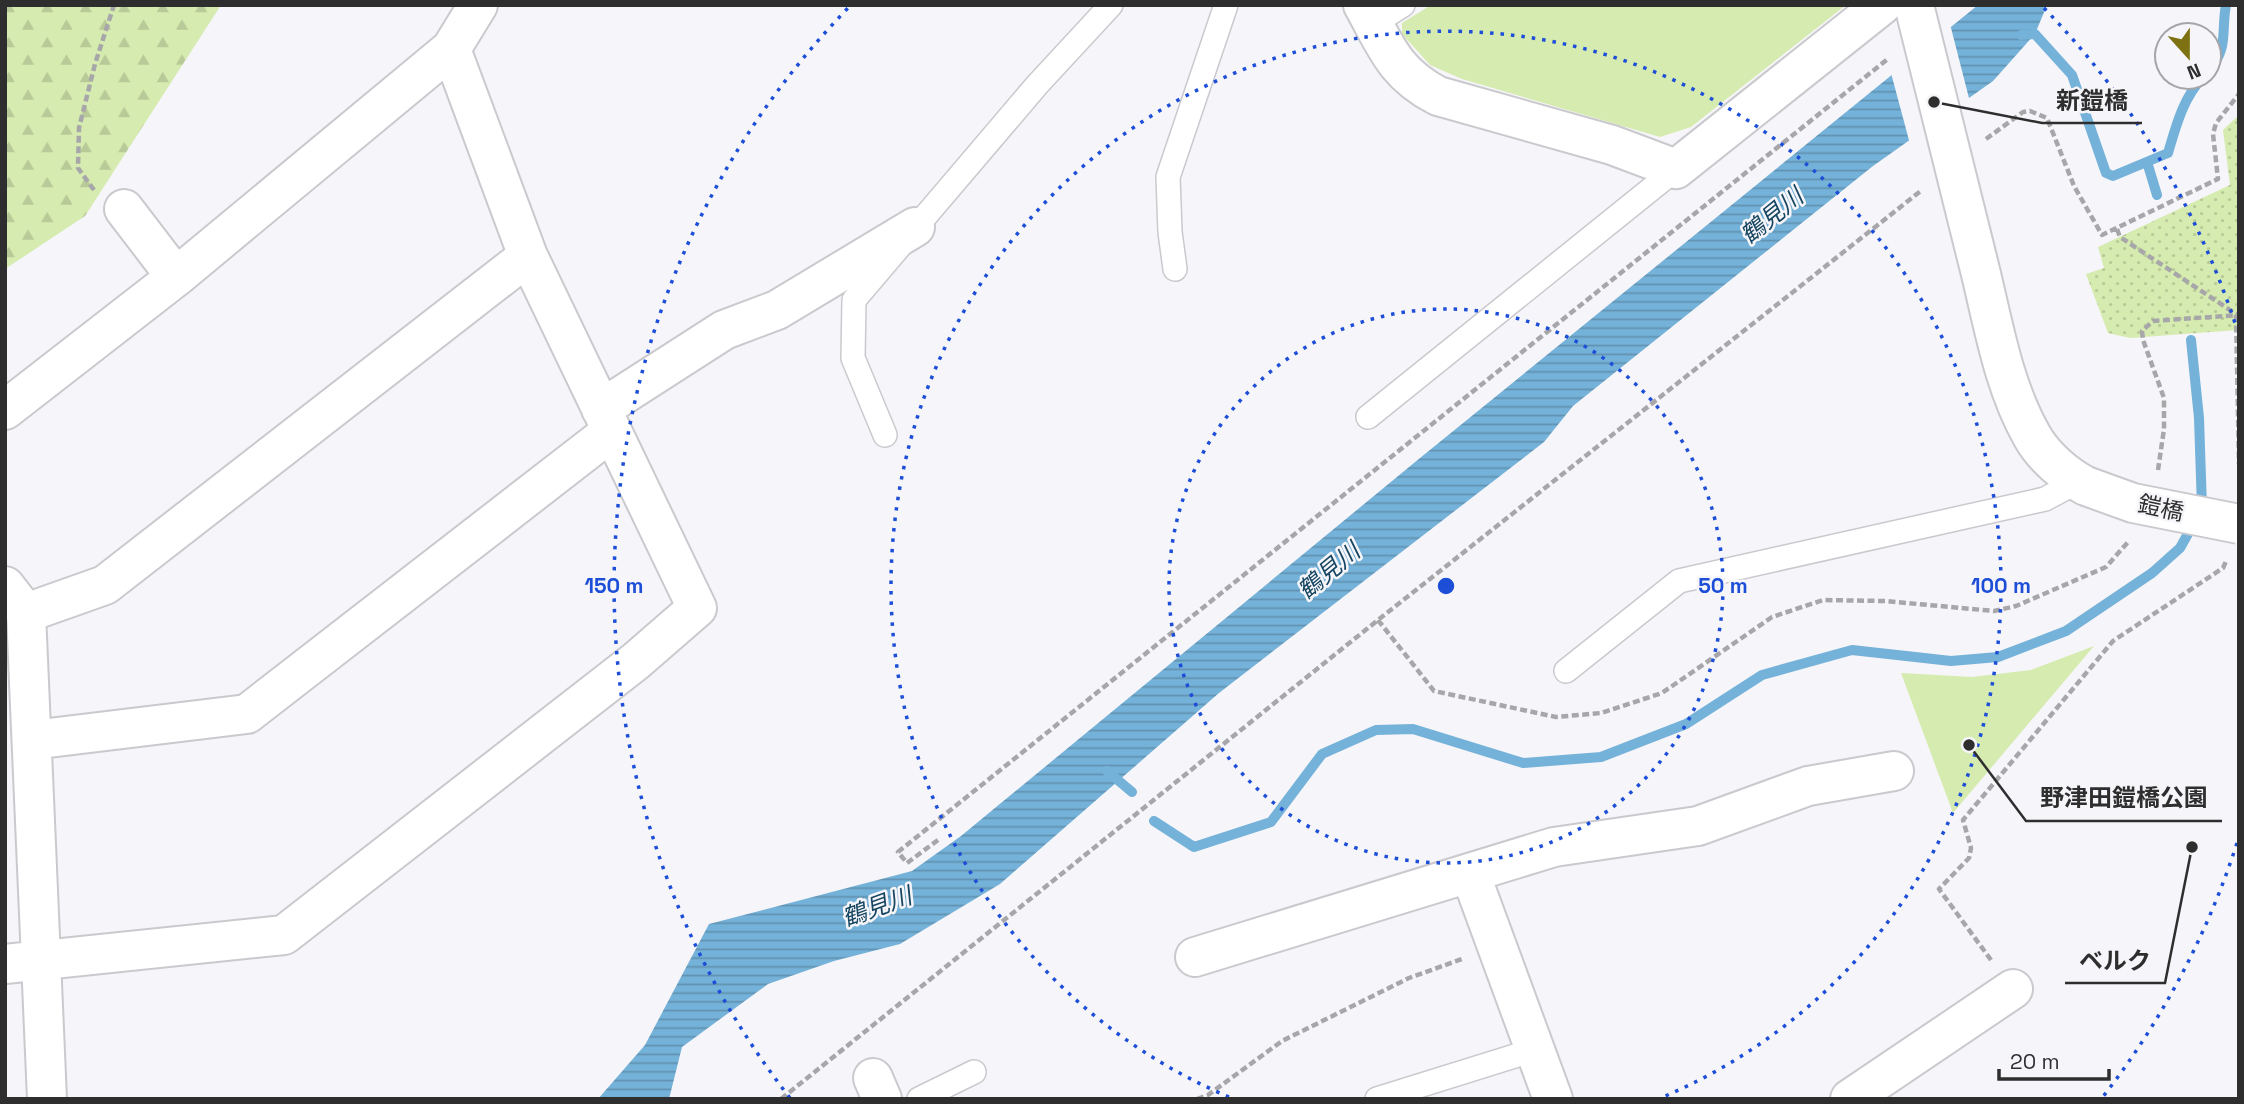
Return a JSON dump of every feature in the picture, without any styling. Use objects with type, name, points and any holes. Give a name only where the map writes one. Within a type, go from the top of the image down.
[{"type":"street","points":[[5,410],[176,277],[451,49],[478,5]]},
{"type":"street","points":[[1380,11],[1395,63],[1418,85],[1438,96],[1612,145],[1676,169],[1882,5]]},
{"type":"street","points":[[1911,32],[1953,162],[1996,338],[2014,397],[2033,438],[2051,460],[2081,484]]},
{"type":"street","points":[[23,962],[284,935],[636,662],[697,608],[528,256],[451,49]]},
{"type":"street","points":[[124,209],[176,277]]},
{"type":"street","points":[[32,740],[247,714],[607,420],[724,330],[777,310],[915,228]]},
{"type":"street","points":[[47,1099],[23,962],[32,740],[16,600],[105,585],[528,256]]},
{"type":"street","name":"鎧橋","points":[[2081,484],[2234,538]]},
{"type":"street","points":[[1195,957],[1554,847],[1698,826],[1808,786],[1894,771]]},
{"type":"street","points":[[1470,873],[1553,1099]]},
{"type":"street","points":[[1850,1099],[2012,989]]},
{"type":"lane","points":[[886,435],[853,358],[854,300],[1037,85],[1111,5]]},
{"type":"lane","points":[[1175,269],[1170,232],[1168,177],[1226,5]]},
{"type":"lane","points":[[1368,417],[1676,169]]},
{"type":"lane","points":[[1566,671],[1679,581],[2045,499],[2081,484]]},
{"type":"lane","points":[[1377,1099],[1534,1050]]},
{"type":"lane","points":[[919,1099],[974,1072]]},
{"type":"path","points":[[114,5],[95,64],[79,128],[78,168],[94,191],[124,209]]},
{"type":"path","points":[[938,841],[907,863],[898,852],[1911,32]]},
{"type":"path","points":[[781,1099],[1953,162],[2023,112],[2030,111],[2047,118],[2074,186],[2102,235],[2218,179],[2213,134],[2216,123],[2239,94]]},
{"type":"path","points":[[2117,229],[2120,237],[2238,315]]},
{"type":"path","points":[[2238,315],[2239,464]]},
{"type":"path","points":[[2158,472],[2164,429],[2164,398],[2143,340],[2143,331],[2153,321],[2238,315]]},
{"type":"path","points":[[1378,620],[1434,691],[1556,717],[1601,713],[1662,693],[1772,617],[1823,600],[1885,601],[1994,611],[2016,606],[2106,567],[2131,538]]},
{"type":"path","points":[[2012,989],[1938,889],[1969,858],[1971,848],[1963,820],[2103,650],[2223,568],[2227,564],[2234,538]]},
{"type":"path","points":[[1197,1099],[1208,1095],[1282,1041],[1409,978],[1496,946]]},
{"type":"green space","points":[[5,5],[221,5],[85,216],[5,269]]},
{"type":"green space","points":[[1431,5],[1846,5],[1691,127],[1660,137],[1462,79],[1430,65],[1402,34],[1402,23]]},
{"type":"green space","points":[[2239,115],[2238,330],[2130,338],[2108,333],[2086,274],[2104,268],[2098,247],[2230,185],[2223,130]]},
{"type":"green space","points":[[2094,646],[1953,813],[1901,673],[1972,677],[2031,670]]},
{"type":"water","name":"鶴見川","points":[[1978,5],[2047,5],[2035,34],[1993,81],[1873,166],[1573,406],[1544,442],[1219,693],[1000,884],[900,944],[834,961],[768,984],[682,1047],[669,1099],[598,1099],[645,1045],[709,924],[912,871],[961,836],[1420,458]]},
{"type":"pier","points":[[1950,24],[1970,102],[1910,144],[1891,73]]},
{"type":"waterway","points":[[2223,36],[2226,5]]},
{"type":"waterway","points":[[2021,35],[2035,34],[2072,75],[2106,173],[2113,176],[2168,153],[2177,123],[2192,91]]},
{"type":"waterway","points":[[2147,162],[2157,195]]},
{"type":"waterway","points":[[2191,340],[2199,418],[2202,508]]},
{"type":"waterway","points":[[1154,821],[1194,847],[1271,822],[1322,754],[1376,730],[1413,729],[1523,763],[1601,757],[1686,724],[1762,675],[1852,650],[1951,661],[1998,657],[2066,631],[2152,573],[2180,548],[2194,523]]},
{"type":"waterway","points":[[1107,771],[1132,792]]},
{"type":"place","name":"新鎧橋","points":[[1934,102]]},
{"type":"place","name":"野津田鎧橋公園","points":[[1969,745]]},
{"type":"place","name":"ベルク","points":[[2192,847]]}]
